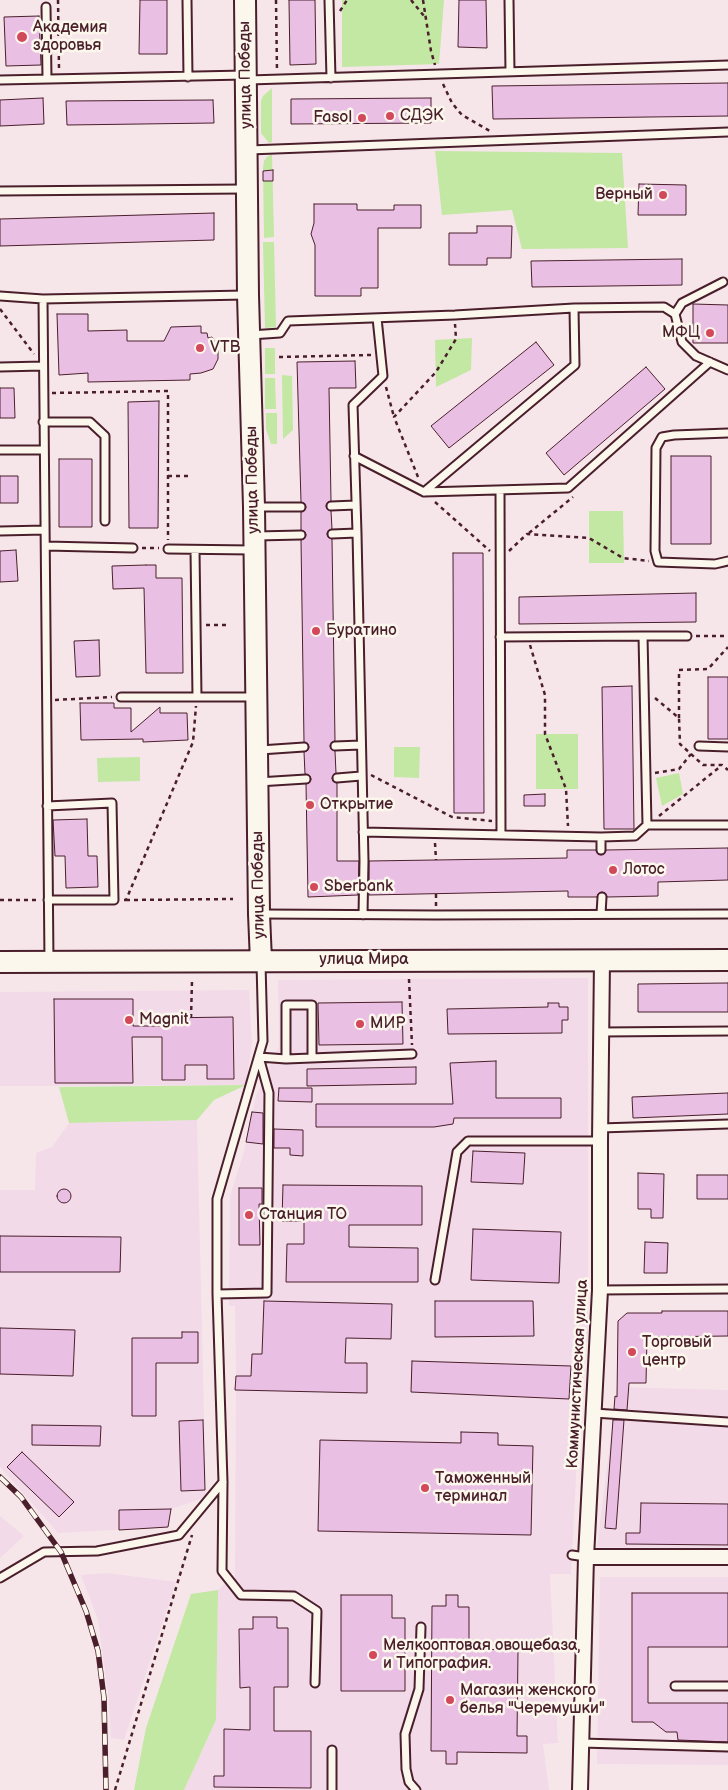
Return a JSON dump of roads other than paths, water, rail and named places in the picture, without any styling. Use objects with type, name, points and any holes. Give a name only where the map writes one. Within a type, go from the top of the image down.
[{"type":"main road","name":"улица Победы","points":[[245,0],[248,295],[254,507],[261,960]]},
{"type":"main road","name":"улица Мира","points":[[0,962],[728,960]]},
{"type":"street","name":"Коммунистическая улица","points":[[580,1790],[586,1557],[600,1290],[602,960]]},
{"type":"street","points":[[586,1557],[728,1557]]},
{"type":"lane","points":[[187,0],[188,77]]},
{"type":"lane","points":[[329,0],[330,78]]},
{"type":"lane","points":[[509,0],[510,72]]},
{"type":"lane","points":[[46,7],[47,79]]},
{"type":"lane","points":[[0,80],[188,77],[277,80],[728,65]]},
{"type":"lane","points":[[247,150],[728,132]]},
{"type":"lane","points":[[0,191],[247,189]]},
{"type":"lane","points":[[675,314],[682,303],[723,282]]},
{"type":"lane","points":[[0,296],[42,299],[248,295]]},
{"type":"lane","points":[[42,299],[46,546],[48,961]]},
{"type":"lane","points":[[250,335],[280,333],[288,321],[454,315],[574,308],[664,306],[675,314],[682,342],[696,356],[728,370]]},
{"type":"lane","points":[[424,492],[575,365],[574,308]]},
{"type":"lane","points":[[363,915],[363,832],[353,404],[383,376],[378,318]]},
{"type":"lane","points":[[354,456],[424,492],[568,488],[710,362]]},
{"type":"lane","points":[[0,367],[43,366]]},
{"type":"lane","points":[[44,422],[90,422],[105,436],[105,521]]},
{"type":"lane","points":[[728,433],[662,437],[656,448],[655,551],[658,562],[715,564],[728,561]]},
{"type":"lane","points":[[0,450],[44,450]]},
{"type":"lane","points":[[500,490],[501,835]]},
{"type":"lane","points":[[331,506],[356,505]]},
{"type":"lane","points":[[254,507],[301,507]]},
{"type":"lane","points":[[0,531],[45,530]]},
{"type":"lane","points":[[332,534],[357,533]]},
{"type":"lane","points":[[168,549],[195,550],[301,535]]},
{"type":"lane","points":[[46,546],[133,548]]},
{"type":"lane","points":[[195,550],[197,697]]},
{"type":"lane","points":[[643,636],[647,826]]},
{"type":"lane","points":[[500,637],[687,636]]},
{"type":"lane","points":[[121,697],[257,697]]},
{"type":"lane","points":[[335,746],[361,745]]},
{"type":"lane","points":[[699,746],[728,747]]},
{"type":"lane","points":[[257,750],[304,747]]},
{"type":"lane","points":[[337,778],[361,773]]},
{"type":"lane","points":[[258,782],[306,779]]},
{"type":"lane","points":[[47,806],[112,803],[114,900],[48,900]]},
{"type":"lane","points":[[363,832],[601,837],[635,836],[647,826],[728,825]]},
{"type":"lane","points":[[601,837],[601,850]]},
{"type":"lane","points":[[601,914],[602,897]]},
{"type":"lane","points":[[259,914],[728,914]]},
{"type":"lane","points":[[261,960],[263,1042],[217,1199],[217,1294],[223,1482],[222,1571],[241,1595],[294,1596],[317,1611],[315,1683]]},
{"type":"lane","points":[[286,1059],[286,1005],[312,1005],[312,1058]]},
{"type":"lane","points":[[601,1032],[728,1032]]},
{"type":"lane","points":[[259,1057],[286,1059],[412,1054]]},
{"type":"lane","points":[[217,1294],[267,1293],[269,1093],[259,1057]]},
{"type":"lane","points":[[435,1280],[457,1152],[468,1141],[600,1135],[728,1124]]},
{"type":"lane","points":[[600,1290],[728,1289]]},
{"type":"lane","points":[[594,1413],[728,1422]]},
{"type":"lane","points":[[0,1578],[44,1552],[97,1551],[179,1535],[223,1482]]},
{"type":"lane","points":[[572,1555],[586,1557]]},
{"type":"lane","points":[[416,1790],[409,1782],[406,1769],[406,1734],[419,1688],[421,1627]]},
{"type":"lane","points":[[675,1686],[728,1686]]},
{"type":"lane","points":[[582,1743],[728,1747]]},
{"type":"lane","points":[[332,1750],[332,1790]]},
{"type":"railway","points":[[0,1477],[21,1497],[61,1552],[86,1611],[98,1651],[104,1698],[106,1790]]},
{"type":"place","name":"Академия здоровья","points":[[22,37]]},
{"type":"place","name":"СДЭК","points":[[390,116]]},
{"type":"place","name":"Fasol","points":[[362,118]]},
{"type":"place","name":"Верный","points":[[663,195]]},
{"type":"place","name":"МФЦ","points":[[710,333]]},
{"type":"place","name":"VTB","points":[[200,348]]},
{"type":"place","name":"Буратино","points":[[316,631]]},
{"type":"place","name":"Открытие","points":[[310,805]]},
{"type":"place","name":"Лотос","points":[[613,870]]},
{"type":"place","name":"Sberbank","points":[[314,887]]},
{"type":"place","name":"Magnit","points":[[129,1020]]},
{"type":"place","name":"МИР","points":[[360,1024]]},
{"type":"place","name":"Станция ТО","points":[[249,1215]]},
{"type":"place","name":"Торговый центр","points":[[632,1352]]},
{"type":"place","name":"Таможенный терминал","points":[[425,1488]]},
{"type":"place","name":"Мелкооптовая овощебаза, и Типография.","points":[[373,1655]]},
{"type":"place","name":"Магазин женского белья \"Черемушки\"","points":[[450,1700]]}]
